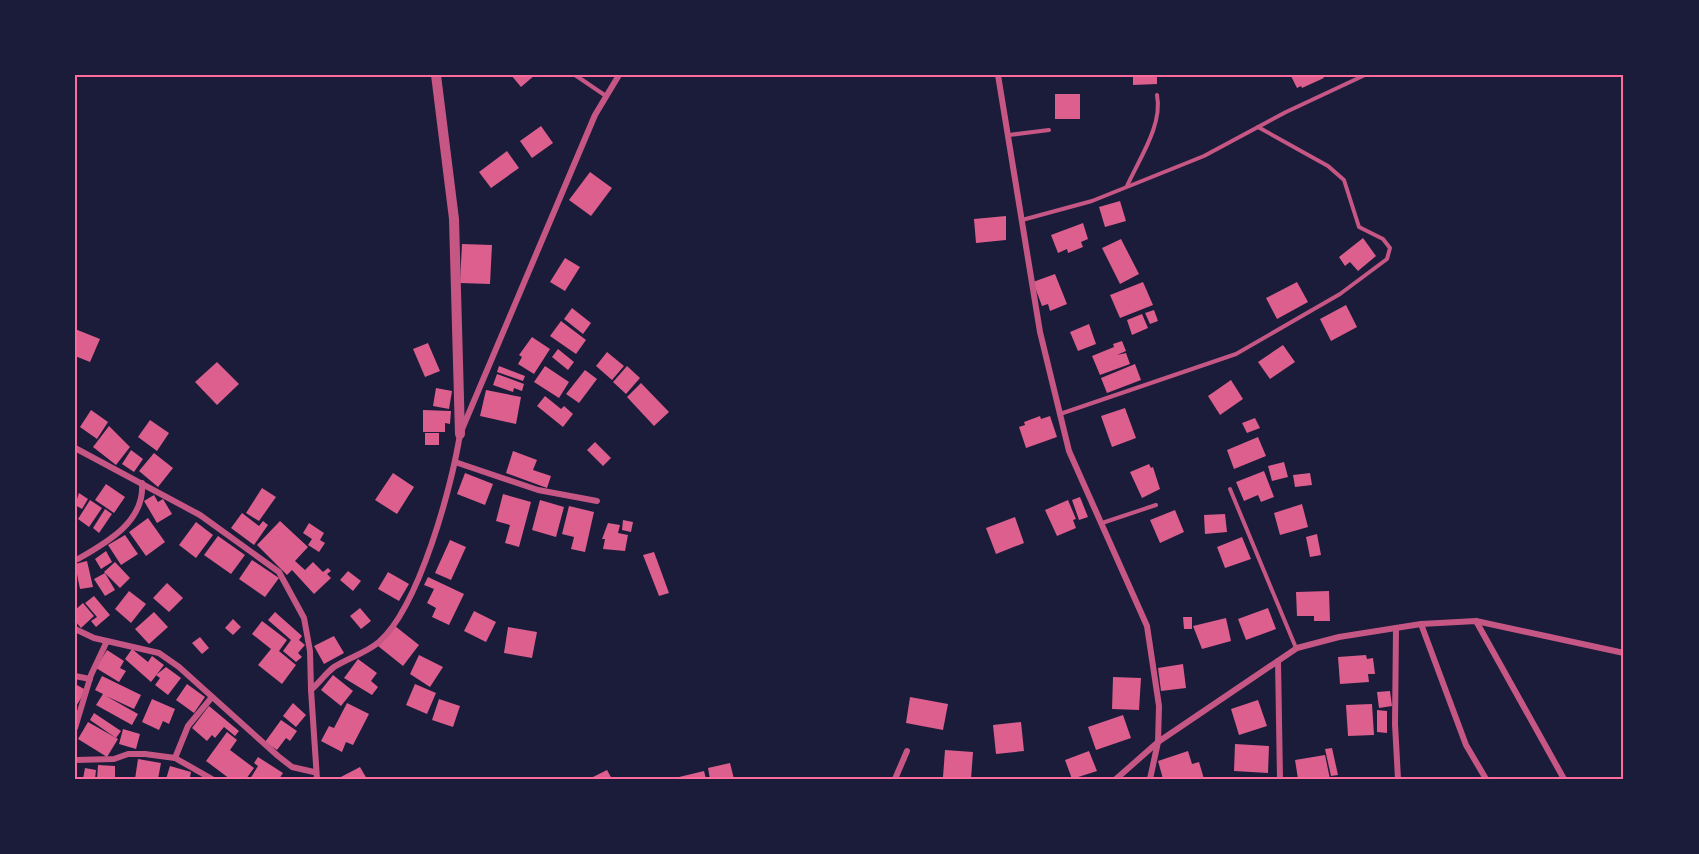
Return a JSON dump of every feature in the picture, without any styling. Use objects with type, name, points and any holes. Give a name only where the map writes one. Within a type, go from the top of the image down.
[{"type":"street","points":[[311,690],[333,668],[379,642],[407,603],[435,533],[455,462],[460,434],[454,219],[436,75]]},
{"type":"street","points":[[460,434],[595,115],[619,75]]},
{"type":"street","points":[[998,75],[1040,332],[1069,451],[1147,626],[1158,706],[1158,742],[1150,779]]},
{"type":"street","points":[[75,448],[200,515],[279,572],[304,618],[310,651],[316,775],[292,767],[179,667],[159,653],[108,641],[75,629]]},
{"type":"street","points":[[455,462],[538,490],[597,501]]},
{"type":"street","points":[[78,559],[121,531],[140,507],[142,483]]},
{"type":"street","points":[[1116,779],[1158,742],[1297,648],[1340,637],[1421,624],[1476,621],[1624,653]]},
{"type":"street","points":[[1476,621],[1564,779]]},
{"type":"street","points":[[1421,624],[1466,745],[1486,779]]},
{"type":"street","points":[[1396,628],[1395,724],[1398,779]]},
{"type":"street","points":[[75,728],[90,679],[108,641]]},
{"type":"street","points":[[1278,661],[1280,779]]},
{"type":"street","points":[[75,676],[90,679]]},
{"type":"street","points":[[175,758],[188,726],[212,697]]},
{"type":"street","points":[[895,779],[907,751]]},
{"type":"street","points":[[75,759],[114,759],[128,754],[175,758],[212,779]]},
{"type":"lane","points":[[575,75],[606,96]]},
{"type":"lane","points":[[1022,220],[1092,201],[1204,156],[1365,75]]},
{"type":"lane","points":[[1126,187],[1154,127],[1160,108],[1157,95]]},
{"type":"lane","points":[[1060,414],[1236,354],[1340,294],[1387,259],[1390,249],[1383,239],[1359,227],[1344,180],[1328,166],[1258,127]]},
{"type":"lane","points":[[1009,135],[1049,130]]},
{"type":"lane","points":[[1230,489],[1297,648]]},
{"type":"lane","points":[[1102,523],[1156,505]]},
{"type":"building","points":[[511,75],[535,75],[521,87]]},
{"type":"building","points":[[1133,75],[1157,75],[1157,84],[1133,85]]},
{"type":"building","points":[[1322,75],[1324,78],[1302,88],[1301,86],[1297,88],[1291,76]]},
{"type":"building","points":[[1055,94],[1080,94],[1080,119],[1055,119]]},
{"type":"building","points":[[541,126],[553,143],[532,158],[520,141]]},
{"type":"building","points":[[507,151],[519,168],[491,188],[479,172]]},
{"type":"building","points":[[590,172],[612,188],[591,216],[569,200]]},
{"type":"building","points":[[1120,201],[1126,221],[1105,227],[1099,207]]},
{"type":"building","points":[[1006,216],[1006,240],[976,243],[974,219]]},
{"type":"building","points":[[1083,223],[1088,239],[1081,242],[1083,247],[1068,253],[1067,249],[1058,253],[1051,235]]},
{"type":"building","points":[[1363,238],[1376,256],[1358,271],[1350,262],[1345,266],[1339,257]]},
{"type":"building","points":[[1121,239],[1139,274],[1120,284],[1102,248]]},
{"type":"building","points":[[462,244],[492,245],[490,284],[460,283]]},
{"type":"building","points":[[565,258],[580,267],[565,291],[550,282]]},
{"type":"building","points":[[1055,274],[1067,304],[1050,311],[1048,304],[1042,306],[1033,282]]},
{"type":"building","points":[[1143,282],[1153,305],[1120,318],[1110,295]]},
{"type":"building","points":[[1297,282],[1308,302],[1277,319],[1266,298]]},
{"type":"building","points":[[1346,305],[1357,327],[1331,341],[1320,319]]},
{"type":"building","points":[[572,308],[591,323],[583,334],[564,319]]},
{"type":"building","points":[[1154,310],[1158,321],[1150,324],[1145,313]]},
{"type":"building","points":[[1142,314],[1148,328],[1132,335],[1127,320]]},
{"type":"building","points":[[561,321],[586,340],[576,354],[550,336]]},
{"type":"building","points":[[1089,324],[1096,344],[1078,351],[1070,332]]},
{"type":"building","points":[[75,329],[100,339],[90,362],[75,356]]},
{"type":"building","points":[[532,337],[550,349],[534,374],[518,364],[522,357],[519,355]]},
{"type":"building","points":[[1122,341],[1126,351],[1117,355],[1126,353],[1130,364],[1100,375],[1092,356]]},
{"type":"building","points":[[428,343],[440,371],[425,377],[413,349]]},
{"type":"building","points":[[1283,345],[1295,362],[1270,379],[1258,362]]},
{"type":"building","points":[[558,349],[574,362],[568,370],[552,357]]},
{"type":"building","points":[[607,352],[624,366],[612,380],[596,366]]},
{"type":"building","points":[[217,362],[239,384],[217,405],[195,382]]},
{"type":"building","points":[[1135,364],[1141,380],[1107,393],[1101,378]]},
{"type":"building","points":[[499,366],[525,376],[523,381],[497,372]]},
{"type":"building","points":[[545,366],[569,382],[559,398],[534,382]]},
{"type":"building","points":[[627,366],[640,378],[626,394],[613,382]]},
{"type":"building","points":[[585,370],[597,379],[579,403],[566,394]]},
{"type":"building","points":[[497,374],[524,384],[522,391],[514,388],[513,392],[493,385]]},
{"type":"building","points":[[1231,380],[1243,399],[1220,415],[1208,396]]},
{"type":"building","points":[[641,383],[669,412],[654,426],[627,397]]},
{"type":"building","points":[[436,388],[452,391],[449,409],[433,406]]},
{"type":"building","points":[[486,390],[521,397],[516,424],[480,416]]},
{"type":"building","points":[[545,396],[561,409],[564,406],[573,414],[563,427],[537,406]]},
{"type":"building","points":[[1125,408],[1136,438],[1112,447],[1101,416]]},
{"type":"building","points":[[91,410],[108,422],[97,439],[80,427]]},
{"type":"building","points":[[423,410],[451,411],[450,424],[445,423],[445,432],[423,432]]},
{"type":"building","points":[[1040,416],[1041,419],[1050,416],[1057,437],[1026,448],[1019,427],[1025,425],[1024,422]]},
{"type":"building","points":[[1255,418],[1260,428],[1247,433],[1242,423]]},
{"type":"building","points":[[150,420],[169,433],[157,451],[138,437]]},
{"type":"building","points":[[109,426],[130,447],[116,465],[93,447]]},
{"type":"building","points":[[425,433],[439,433],[439,445],[425,445]]},
{"type":"building","points":[[1258,437],[1266,456],[1234,469],[1227,450]]},
{"type":"building","points":[[595,442],[611,458],[603,466],[587,450]]},
{"type":"building","points":[[131,450],[143,459],[134,472],[122,464]]},
{"type":"building","points":[[513,451],[537,460],[533,470],[551,476],[547,488],[506,473]]},
{"type":"building","points":[[154,453],[173,468],[158,487],[139,471]]},
{"type":"building","points":[[1284,462],[1288,477],[1272,481],[1268,466]]},
{"type":"building","points":[[1149,464],[1151,468],[1153,467],[1160,489],[1142,498],[1130,472]]},
{"type":"building","points":[[1264,471],[1274,497],[1261,502],[1258,495],[1244,501],[1236,482]]},
{"type":"building","points":[[393,473],[414,487],[397,514],[375,500]]},
{"type":"building","points":[[465,473],[493,484],[485,505],[457,494]]},
{"type":"building","points":[[1310,473],[1312,485],[1295,487],[1293,475]]},
{"type":"building","points":[[106,484],[125,497],[114,513],[95,500]]},
{"type":"building","points":[[262,488],[276,497],[259,521],[246,513]]},
{"type":"building","points":[[79,493],[88,499],[82,509],[75,505]]},
{"type":"building","points":[[503,494],[531,502],[519,547],[505,543],[510,525],[496,521]]},
{"type":"building","points":[[154,495],[158,502],[163,499],[172,514],[157,523],[144,501]]},
{"type":"building","points":[[1080,497],[1088,517],[1079,520],[1072,500]]},
{"type":"building","points":[[90,500],[102,508],[89,527],[78,519]]},
{"type":"building","points":[[540,500],[564,507],[556,537],[532,530]]},
{"type":"building","points":[[1068,500],[1076,519],[1073,520],[1076,528],[1057,536],[1045,510]]},
{"type":"building","points":[[1302,504],[1308,527],[1280,535],[1274,513]]},
{"type":"building","points":[[569,506],[594,512],[585,552],[571,549],[574,537],[562,534]]},
{"type":"building","points":[[105,509],[112,514],[99,533],[93,528]]},
{"type":"building","points":[[1175,510],[1184,532],[1160,543],[1150,520]]},
{"type":"building","points":[[242,513],[259,526],[263,521],[268,525],[254,545],[231,528]]},
{"type":"building","points":[[1225,514],[1227,532],[1205,534],[1204,515]]},
{"type":"building","points":[[1015,517],[1024,543],[996,554],[986,528]]},
{"type":"building","points":[[148,518],[165,542],[146,556],[129,532]]},
{"type":"building","points":[[623,520],[633,522],[631,532],[622,530]]},
{"type":"building","points":[[280,521],[308,547],[295,561],[305,570],[313,562],[323,572],[328,568],[331,571],[327,574],[331,578],[314,594],[292,570],[287,575],[257,545]]},
{"type":"building","points":[[196,522],[213,535],[196,558],[179,545]]},
{"type":"building","points":[[309,523],[324,533],[320,540],[325,543],[319,552],[308,545],[312,539],[303,533]]},
{"type":"building","points":[[608,523],[620,525],[618,533],[628,535],[625,551],[603,549],[605,539],[602,539]]},
{"type":"building","points":[[1317,534],[1321,555],[1310,557],[1306,537]]},
{"type":"building","points":[[125,535],[138,554],[121,565],[108,545]]},
{"type":"building","points":[[218,536],[245,555],[231,574],[204,555]]},
{"type":"building","points":[[1242,537],[1251,559],[1225,568],[1217,547]]},
{"type":"building","points":[[450,540],[466,547],[451,580],[435,573]]},
{"type":"building","points":[[106,551],[112,562],[101,569],[95,559]]},
{"type":"building","points":[[654,552],[669,593],[659,596],[643,555]]},
{"type":"building","points":[[252,560],[279,578],[265,597],[239,579]]},
{"type":"building","points":[[87,561],[93,587],[80,589],[75,564]]},
{"type":"building","points":[[115,562],[130,578],[120,588],[104,572]]},
{"type":"building","points":[[348,571],[361,581],[353,591],[340,580]]},
{"type":"building","points":[[388,572],[409,584],[399,601],[378,589]]},
{"type":"building","points":[[105,573],[115,590],[105,596],[94,579]]},
{"type":"building","points":[[428,577],[464,594],[449,625],[432,617],[436,608],[427,603],[434,589],[424,585]]},
{"type":"building","points":[[167,583],[183,598],[169,612],[153,598]]},
{"type":"building","points":[[129,591],[146,604],[131,623],[115,609]]},
{"type":"building","points":[[1329,591],[1330,621],[1314,621],[1314,616],[1297,616],[1296,592]]},
{"type":"building","points":[[94,596],[110,615],[96,627],[91,621],[97,617],[85,603]]},
{"type":"building","points":[[83,603],[94,616],[81,628],[75,621],[75,610]]},
{"type":"building","points":[[360,608],[371,621],[361,629],[350,616]]},
{"type":"building","points":[[1268,608],[1276,629],[1246,640],[1238,619]]},
{"type":"building","points":[[474,611],[496,622],[486,642],[464,631]]},
{"type":"building","points":[[154,612],[168,627],[149,644],[135,629]]},
{"type":"building","points":[[275,612],[302,636],[299,640],[305,645],[298,653],[302,657],[296,662],[283,651],[291,640],[268,620]]},
{"type":"building","points":[[1183,617],[1192,617],[1192,629],[1184,629]]},
{"type":"building","points":[[1226,618],[1231,641],[1202,649],[1193,626]]},
{"type":"building","points":[[233,619],[241,627],[233,635],[225,628]]},
{"type":"building","points":[[262,621],[287,640],[279,651],[296,665],[282,684],[258,665],[271,649],[252,634]]},
{"type":"building","points":[[395,626],[419,645],[403,666],[378,646]]},
{"type":"building","points":[[508,627],[537,632],[532,658],[504,653]]},
{"type":"building","points":[[334,636],[344,653],[324,664],[314,646]]},
{"type":"building","points":[[200,637],[209,648],[202,654],[192,643]]},
{"type":"building","points":[[132,649],[148,662],[152,656],[164,665],[151,682],[125,659]]},
{"type":"building","points":[[107,650],[124,661],[120,668],[126,671],[119,682],[96,668]]},
{"type":"building","points":[[419,655],[443,667],[430,687],[410,674]]},
{"type":"building","points":[[1366,655],[1367,659],[1373,658],[1375,674],[1368,674],[1369,682],[1340,684],[1338,657]]},
{"type":"building","points":[[358,659],[377,673],[371,681],[378,687],[372,695],[344,678]]},
{"type":"building","points":[[1183,664],[1186,688],[1161,691],[1158,668]]},
{"type":"building","points":[[166,667],[181,678],[168,695],[155,685],[160,678],[156,675]]},
{"type":"building","points":[[333,675],[353,691],[341,706],[321,690]]},
{"type":"building","points":[[102,676],[141,695],[134,709],[106,696],[138,714],[132,725],[96,705],[103,694],[95,690]]},
{"type":"building","points":[[1113,677],[1141,678],[1139,710],[1112,709]]},
{"type":"building","points":[[75,684],[86,690],[75,708]]},
{"type":"building","points":[[187,684],[205,697],[194,713],[176,700]]},
{"type":"building","points":[[415,684],[436,693],[427,714],[406,705]]},
{"type":"building","points":[[1390,691],[1392,706],[1379,708],[1377,692]]},
{"type":"building","points":[[910,697],[948,704],[943,730],[906,723]]},
{"type":"building","points":[[152,699],[175,709],[169,724],[163,721],[159,730],[142,722]]},
{"type":"building","points":[[439,699],[460,706],[453,727],[432,720]]},
{"type":"building","points":[[1258,700],[1267,726],[1239,735],[1231,709]]},
{"type":"building","points":[[293,703],[306,715],[296,727],[283,716]]},
{"type":"building","points":[[347,703],[369,714],[353,745],[346,742],[342,752],[321,741],[329,726],[334,728]]},
{"type":"building","points":[[1372,704],[1374,735],[1348,736],[1346,705]]},
{"type":"building","points":[[209,706],[239,731],[235,736],[224,727],[215,738],[212,735],[207,741],[192,728]]},
{"type":"building","points":[[1377,710],[1387,711],[1387,733],[1377,732]]},
{"type":"building","points":[[94,713],[121,731],[116,738],[90,720]]},
{"type":"building","points":[[1123,715],[1131,738],[1096,750],[1088,727]]},
{"type":"building","points":[[281,720],[297,731],[290,741],[286,738],[277,750],[265,742]]},
{"type":"building","points":[[88,722],[118,739],[107,757],[78,739]]},
{"type":"building","points":[[1021,722],[1024,751],[996,754],[993,725]]},
{"type":"building","points":[[123,729],[140,734],[136,749],[119,744]]},
{"type":"building","points":[[227,732],[237,740],[230,750],[254,768],[246,779],[230,779],[206,761]]},
{"type":"building","points":[[1235,744],[1269,746],[1268,773],[1234,771]]},
{"type":"building","points":[[1332,748],[1338,775],[1331,776],[1325,749]]},
{"type":"building","points":[[945,750],[973,752],[971,779],[943,777]]},
{"type":"building","points":[[1089,751],[1097,771],[1072,779],[1065,760]]},
{"type":"building","points":[[1188,751],[1192,764],[1199,762],[1204,779],[1163,779],[1158,761]]},
{"type":"building","points":[[1325,755],[1330,779],[1298,779],[1295,760]]},
{"type":"building","points":[[258,757],[283,773],[279,779],[250,779],[258,766],[254,763]]},
{"type":"building","points":[[138,759],[161,763],[158,779],[135,779]]},
{"type":"building","points":[[730,763],[734,779],[710,779],[708,768]]},
{"type":"building","points":[[98,765],[115,766],[115,779],[97,779]]},
{"type":"building","points":[[170,766],[191,772],[190,777],[166,779]]},
{"type":"building","points":[[360,767],[367,779],[337,779]]},
{"type":"building","points":[[85,768],[96,770],[95,779],[83,779]]},
{"type":"building","points":[[607,770],[612,779],[589,779]]},
{"type":"building","points":[[704,771],[706,779],[679,779],[679,777]]}]
